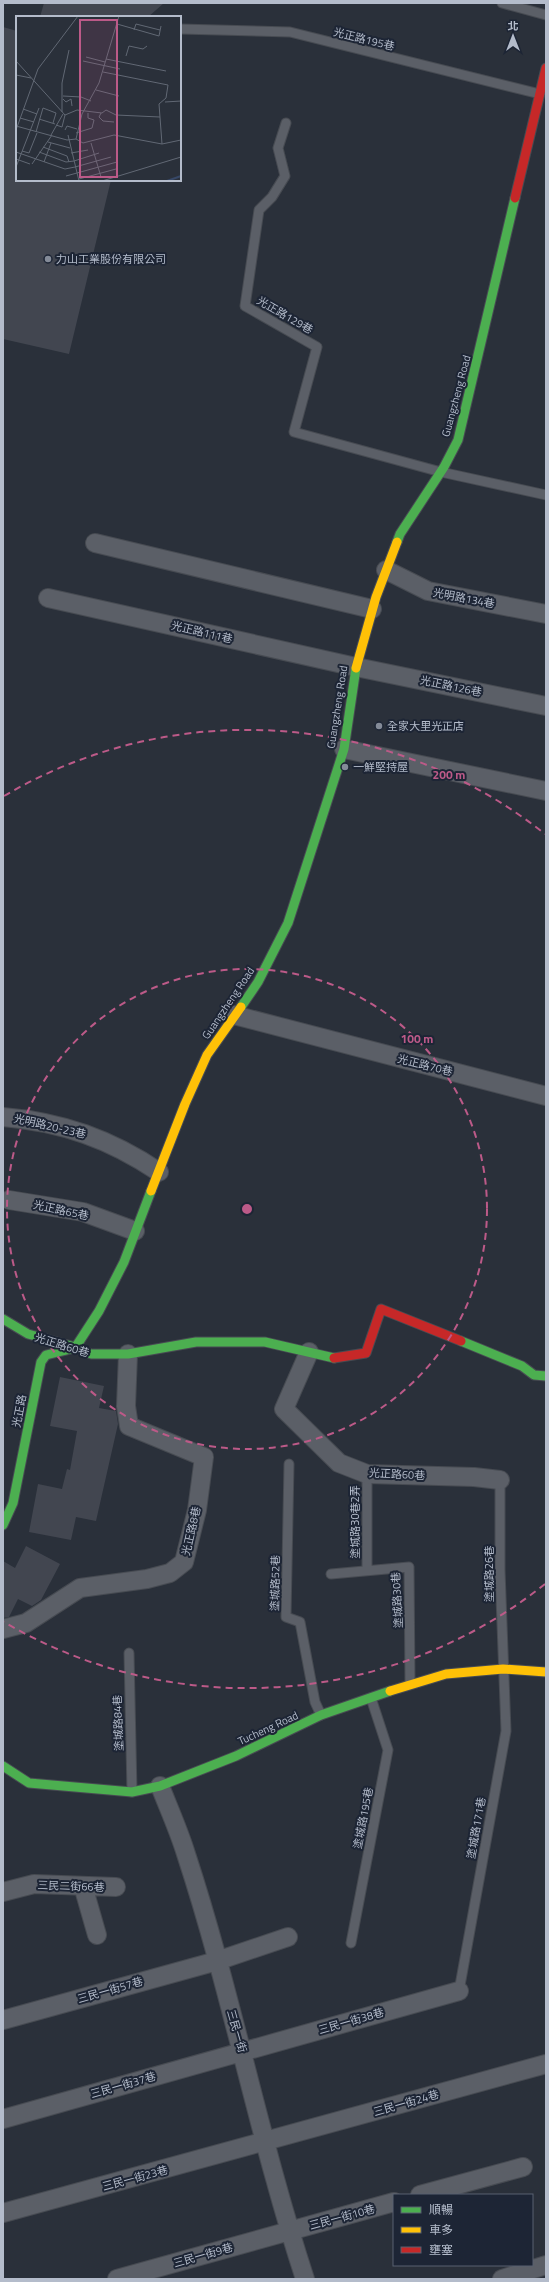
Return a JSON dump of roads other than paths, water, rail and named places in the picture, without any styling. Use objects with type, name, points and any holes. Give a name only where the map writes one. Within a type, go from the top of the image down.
[{"type":"street","name":"Guangzheng Road","points":[[75,1347],[99,1311],[124,1262],[185,1104],[207,1055],[258,982],[288,923],[344,749],[356,667],[372,609],[400,534],[441,472],[460,431],[546,68]]},
{"type":"street","points":[[96,543],[372,609]]},
{"type":"street","name":"光明路134巷","points":[[386,570],[428,591],[546,614]]},
{"type":"street","name":"光正路111巷","points":[[48,598],[356,667]]},
{"type":"street","name":"光正路126巷","points":[[356,667],[546,706]]},
{"type":"street","points":[[344,749],[546,791]]},
{"type":"street","name":"光正路70巷","points":[[234,1015],[546,1096]]},
{"type":"street","name":"光明路20-23巷","points":[[3,1117],[25,1119],[79,1131],[130,1152],[159,1172]]},
{"type":"street","name":"光正路65巷","points":[[10,1200],[83,1212],[135,1232]]},
{"type":"street","name":"光正路60巷","points":[[3,1319],[28,1334],[75,1347],[91,1354],[128,1354],[196,1342],[265,1342],[331,1358],[366,1353],[381,1309],[522,1366],[534,1375],[546,1376]]},
{"type":"street","name":"光正路","points":[[3,1525],[13,1503],[41,1362],[46,1355],[75,1347]]},
{"type":"street","name":"光正路60巷","points":[[309,1352],[284,1409],[339,1462],[366,1474],[474,1477],[500,1480]]},
{"type":"street","name":"光正路8巷","points":[[3,1629],[26,1623],[80,1588],[147,1579],[170,1573],[184,1562],[196,1510],[204,1457],[129,1426],[126,1406],[128,1354]]},
{"type":"street","name":"Tucheng Road","points":[[3,1766],[30,1783],[132,1792],[160,1786],[236,1756],[321,1715],[410,1684],[446,1674],[503,1669],[546,1672]]},
{"type":"street","name":"三民一街","points":[[160,1786],[186,1854],[243,2051],[289,2231],[305,2279]]},
{"type":"street","name":"三民二街66巷","points":[[3,1892],[34,1884],[116,1887]]},
{"type":"street","points":[[83,1886],[97,1935]]},
{"type":"street","name":"三民一街57巷","points":[[3,2020],[217,1961],[288,1937]]},
{"type":"street","name":"三民一街38巷","points":[[243,2051],[459,1991]]},
{"type":"street","name":"三民一街37巷","points":[[3,2119],[243,2051]]},
{"type":"street","name":"三民一街24巷","points":[[266,2142],[546,2064]]},
{"type":"street","name":"三民一街23巷","points":[[3,2213],[266,2142]]},
{"type":"street","points":[[424,2194],[523,2167]]},
{"type":"street","name":"三民一街10巷","points":[[289,2231],[393,2202]]},
{"type":"street","name":"三民一街9巷","points":[[117,2279],[289,2231]]},
{"type":"street","points":[[502,2279],[546,2265]]},
{"type":"lane","points":[[502,3],[546,14]]},
{"type":"lane","name":"光正路195巷","points":[[181,29],[290,32],[540,94]]},
{"type":"lane","name":"光正路129巷","points":[[286,123],[278,148],[285,176],[272,197],[259,210],[244,306],[317,347],[294,432],[441,472]]},
{"type":"lane","points":[[441,472],[546,495]]},
{"type":"lane","name":"塗城路52巷","points":[[289,1464],[286,1617],[300,1622],[315,1702],[321,1715]]},
{"type":"lane","name":"塗城路30巷2弄","points":[[366,1474],[367,1570]]},
{"type":"lane","name":"塗城路26巷","points":[[500,1480],[503,1669]]},
{"type":"lane","name":"塗城路30巷","points":[[331,1574],[409,1567],[410,1684]]},
{"type":"lane","name":"塗城路84巷","points":[[129,1653],[132,1792]]},
{"type":"lane","name":"塗城路171巷","points":[[459,1991],[506,1731],[503,1669]]},
{"type":"lane","name":"塗城路195巷","points":[[351,1943],[388,1750],[371,1698]]},
{"type":"place","name":"力山工業股份有限公司","points":[[48,259]]},
{"type":"place","name":"全家大里光正店","points":[[379,726]]},
{"type":"place","name":"一鮮堅持屋","points":[[345,767]]}]
